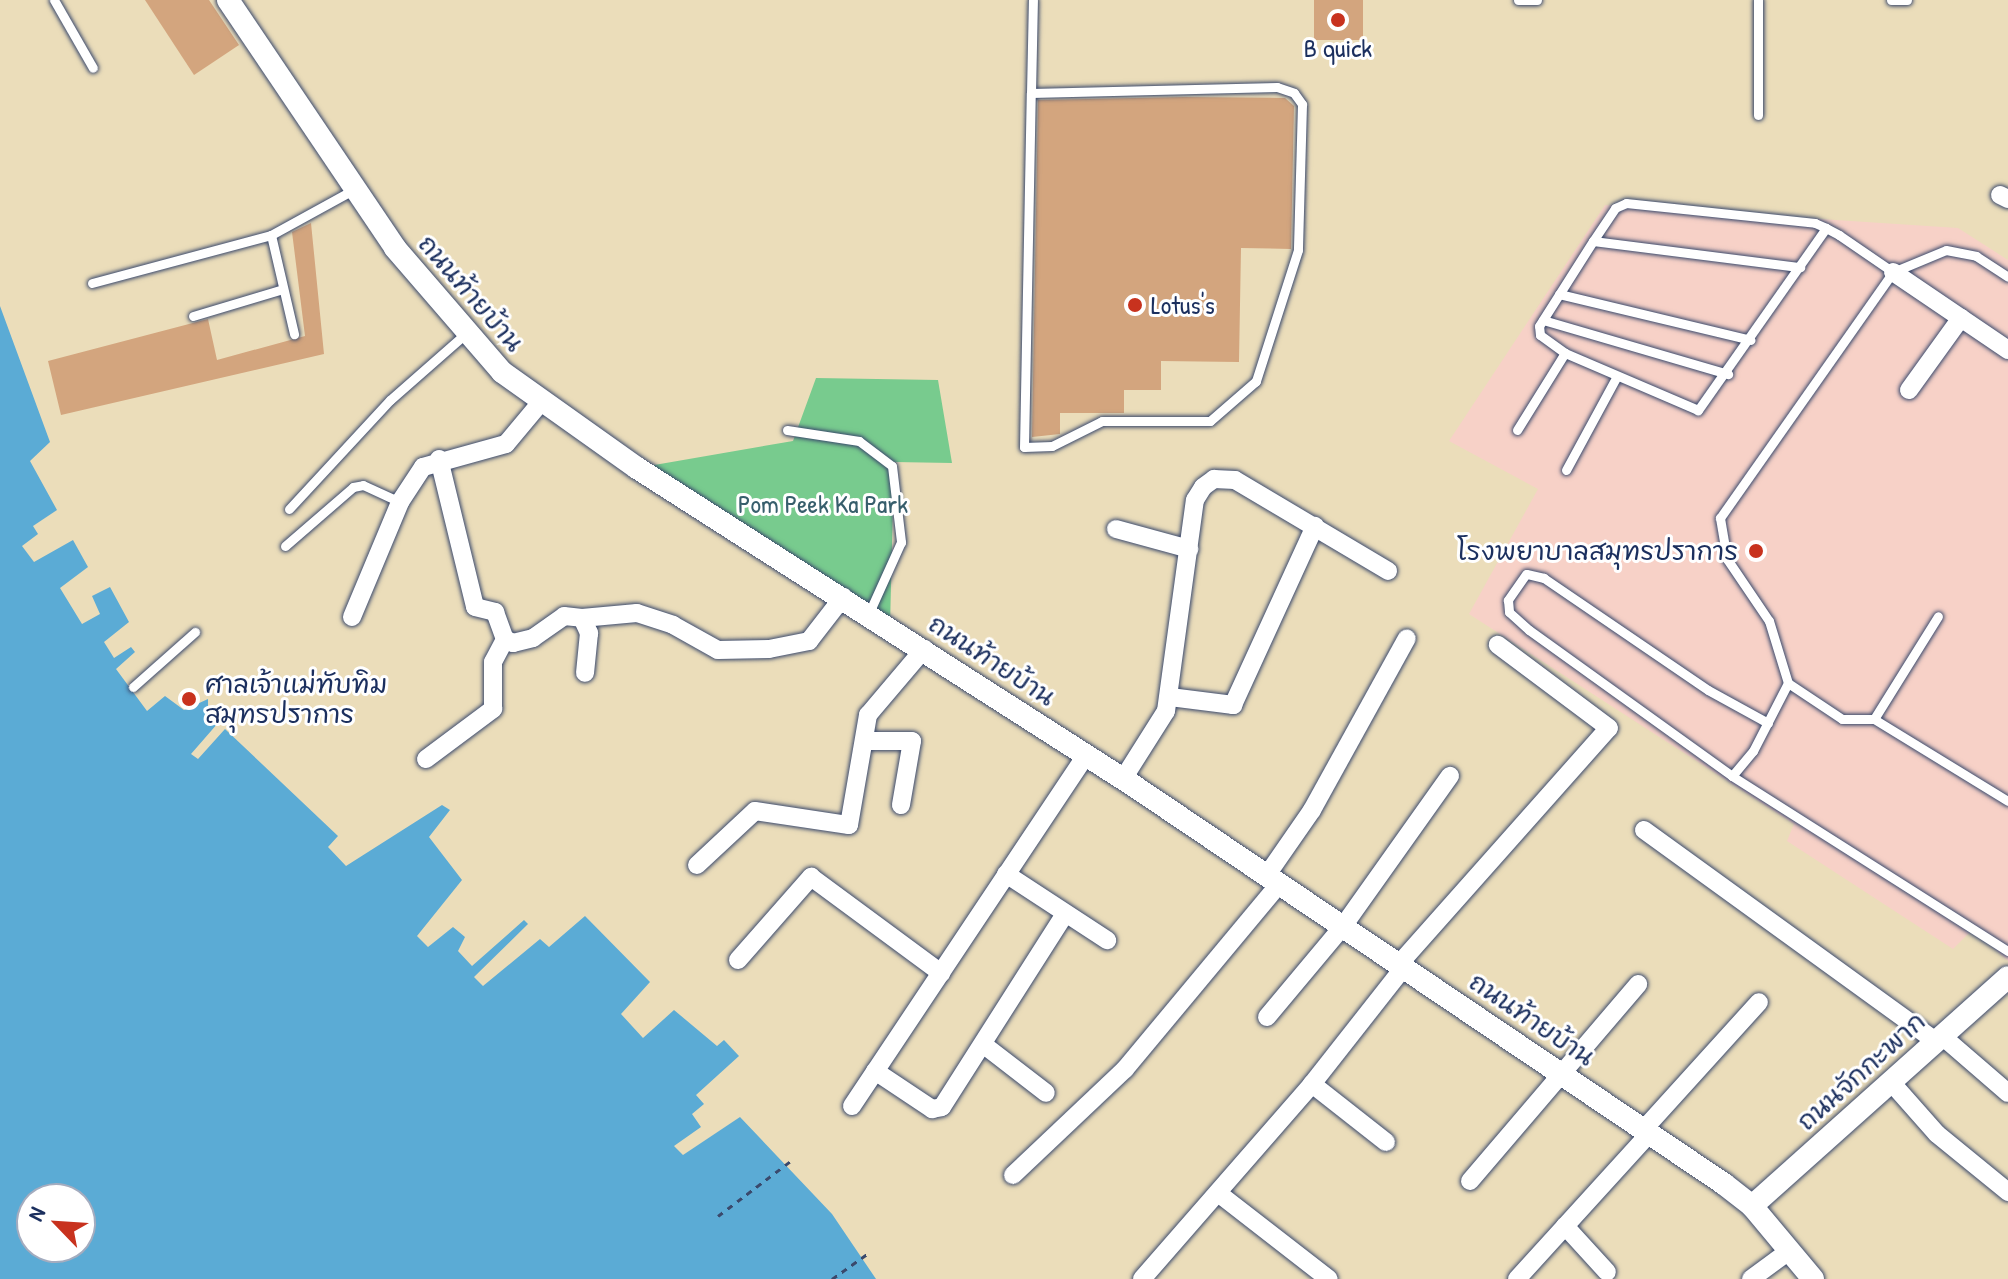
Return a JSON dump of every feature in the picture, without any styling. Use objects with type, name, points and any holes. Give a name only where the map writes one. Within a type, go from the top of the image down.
[{"type":"street","name":"ถนนท้ายบ้าน","points":[[228,0],[353,190],[465,334],[502,372],[1344,925],[1647,1131],[1752,1206],[1813,1279]]},
{"type":"street","points":[[1893,272],[2008,350]]},
{"type":"street","points":[[1909,390],[1961,318]]},
{"type":"street","points":[[352,617],[400,502],[423,467],[439,459],[506,444],[542,401]]},
{"type":"street","points":[[439,459],[475,607],[495,612],[505,639],[513,643],[533,638],[564,616],[582,618],[637,613],[673,625],[718,650],[769,649],[809,641],[843,597]]},
{"type":"street","points":[[1123,779],[1166,711],[1195,500],[1214,479],[1235,480],[1388,571]]},
{"type":"street","points":[[1170,697],[1233,705],[1315,526]]},
{"type":"street","points":[[1116,529],[1189,549]]},
{"type":"street","points":[[582,618],[589,633],[585,673]]},
{"type":"street","points":[[1013,1175],[1125,1069],[1274,879],[1407,638]]},
{"type":"street","points":[[426,759],[493,709],[493,662],[505,639]]},
{"type":"street","points":[[1142,1279],[1312,1084],[1403,965],[1609,728],[1498,645]]},
{"type":"street","points":[[697,865],[755,811],[849,825],[868,715],[924,649]]},
{"type":"street","points":[[864,741],[912,741],[901,805]]},
{"type":"street","points":[[852,1106],[1086,755]]},
{"type":"street","points":[[1267,1017],[1344,925],[1450,776]]},
{"type":"street","points":[[1644,830],[1865,984],[2008,1093]]},
{"type":"street","points":[[1006,874],[1107,940]]},
{"type":"street","points":[[738,960],[811,877],[941,973]]},
{"type":"street","points":[[875,1071],[937,1109],[984,1045],[1065,914]]},
{"type":"street","name":"ถนนจักกะพาก","points":[[1752,1206],[2008,977]]},
{"type":"street","points":[[1470,1181],[1638,984]]},
{"type":"street","points":[[1523,1277],[1759,1002]]},
{"type":"street","points":[[984,1045],[1046,1093]]},
{"type":"street","points":[[1891,1082],[1937,1134],[2008,1192]]},
{"type":"street","points":[[1312,1084],[1386,1142]]},
{"type":"street","points":[[1218,1193],[1329,1279]]},
{"type":"street","points":[[1565,1226],[1607,1272]]},
{"type":"street","points":[[1751,1279],[1789,1251]]},
{"type":"lane","points":[[54,0],[93,68]]},
{"type":"lane","points":[[1031,93],[1277,87],[1294,93],[1302,104],[1298,250],[1256,381],[1210,421],[1102,421],[1052,446],[1024,447],[1031,93],[1033,0]]},
{"type":"lane","points":[[1518,0],[1537,0]]},
{"type":"lane","points":[[1758,0],[1758,115]]},
{"type":"lane","points":[[1891,0],[1907,0]]},
{"type":"lane","points":[[92,283],[271,235],[353,190]]},
{"type":"lane","points":[[1826,228],[1728,374],[1698,410],[1565,353],[1540,335],[1543,320],[1593,241],[1615,208],[1626,203],[1815,223],[1826,228],[1893,272]]},
{"type":"lane","points":[[271,235],[294,334]]},
{"type":"lane","points":[[1593,241],[1800,267]]},
{"type":"lane","points":[[2008,277],[1976,256],[1946,250],[1893,272],[1720,518],[1727,559],[1769,621],[1788,683],[1842,719],[1874,719],[2008,801]]},
{"type":"lane","points":[[193,316],[283,289]]},
{"type":"lane","points":[[1559,294],[1751,340]]},
{"type":"lane","points":[[1543,320],[1728,374]]},
{"type":"lane","points":[[289,509],[390,400],[465,334]]},
{"type":"lane","points":[[1517,430],[1565,353]]},
{"type":"lane","points":[[1566,470],[1617,376]]},
{"type":"lane","points":[[787,430],[859,441],[892,466],[901,542],[869,613]]},
{"type":"lane","points":[[285,546],[353,487],[363,485],[400,502]]},
{"type":"lane","points":[[1768,723],[1708,690],[1544,578],[1526,574],[1515,588],[1508,604],[1512,616],[1732,776],[2008,951]]},
{"type":"lane","points":[[1874,719],[1938,616]]},
{"type":"lane","points":[[133,687],[195,632]]},
{"type":"lane","points":[[1732,776],[1768,723],[1788,683]]},
{"type":"path","points":[[718,1216],[792,1160]]},
{"type":"path","points":[[832,1279],[870,1252]]},
{"type":"shaded area","name":"โรงพยาบาลสมุทรปราการ","points":[[1605,205],[1958,228],[2008,260],[2008,961],[1973,929],[1953,949],[1787,841],[1794,824],[1469,614],[1538,489],[1449,441]]},
{"type":"green space","name":"Pom Peek Ka Park","points":[[816,378],[938,380],[952,463],[894,462],[890,627],[637,468],[793,441]]},
{"type":"water","points":[[0,306],[50,442],[30,461],[57,510],[33,526],[38,534],[22,546],[34,562],[73,540],[88,567],[60,588],[82,624],[100,614],[92,596],[110,587],[129,622],[104,642],[114,658],[131,647],[135,652],[116,669],[147,711],[165,696],[184,710],[208,699],[208,714],[218,723],[191,754],[198,759],[225,729],[338,836],[328,847],[346,866],[442,805],[450,810],[429,837],[462,880],[417,936],[428,947],[453,927],[465,937],[458,951],[472,966],[524,920],[528,924],[474,977],[483,986],[540,939],[549,947],[585,916],[650,982],[621,1014],[643,1038],[674,1010],[717,1046],[724,1040],[739,1056],[696,1095],[704,1104],[692,1114],[701,1127],[674,1146],[683,1155],[740,1117],[832,1214],[876,1279],[0,1279]]},
{"type":"building","points":[[145,0],[209,0],[239,45],[194,75]]},
{"type":"building","name":"B quick","points":[[1314,0],[1363,0],[1363,40],[1314,40]]},
{"type":"building","name":"Lotus's","points":[[1285,98],[1294,106],[1291,249],[1241,248],[1239,362],[1161,361],[1161,390],[1124,390],[1124,413],[1060,413],[1060,434],[1032,437],[1038,100]]},
{"type":"building","points":[[311,223],[324,354],[61,415],[48,361],[208,319],[217,360],[305,336],[292,232]]},
{"type":"place","name":"B quick","points":[[1338,20]]},
{"type":"place","name":"Lotus's","points":[[1135,305]]},
{"type":"place","name":"โรงพยาบาลสมุทรปราการ","points":[[1756,551]]},
{"type":"place","name":"ศาลเจ้าแม่ทับทิม สมุทรปราการ","points":[[189,699]]}]
